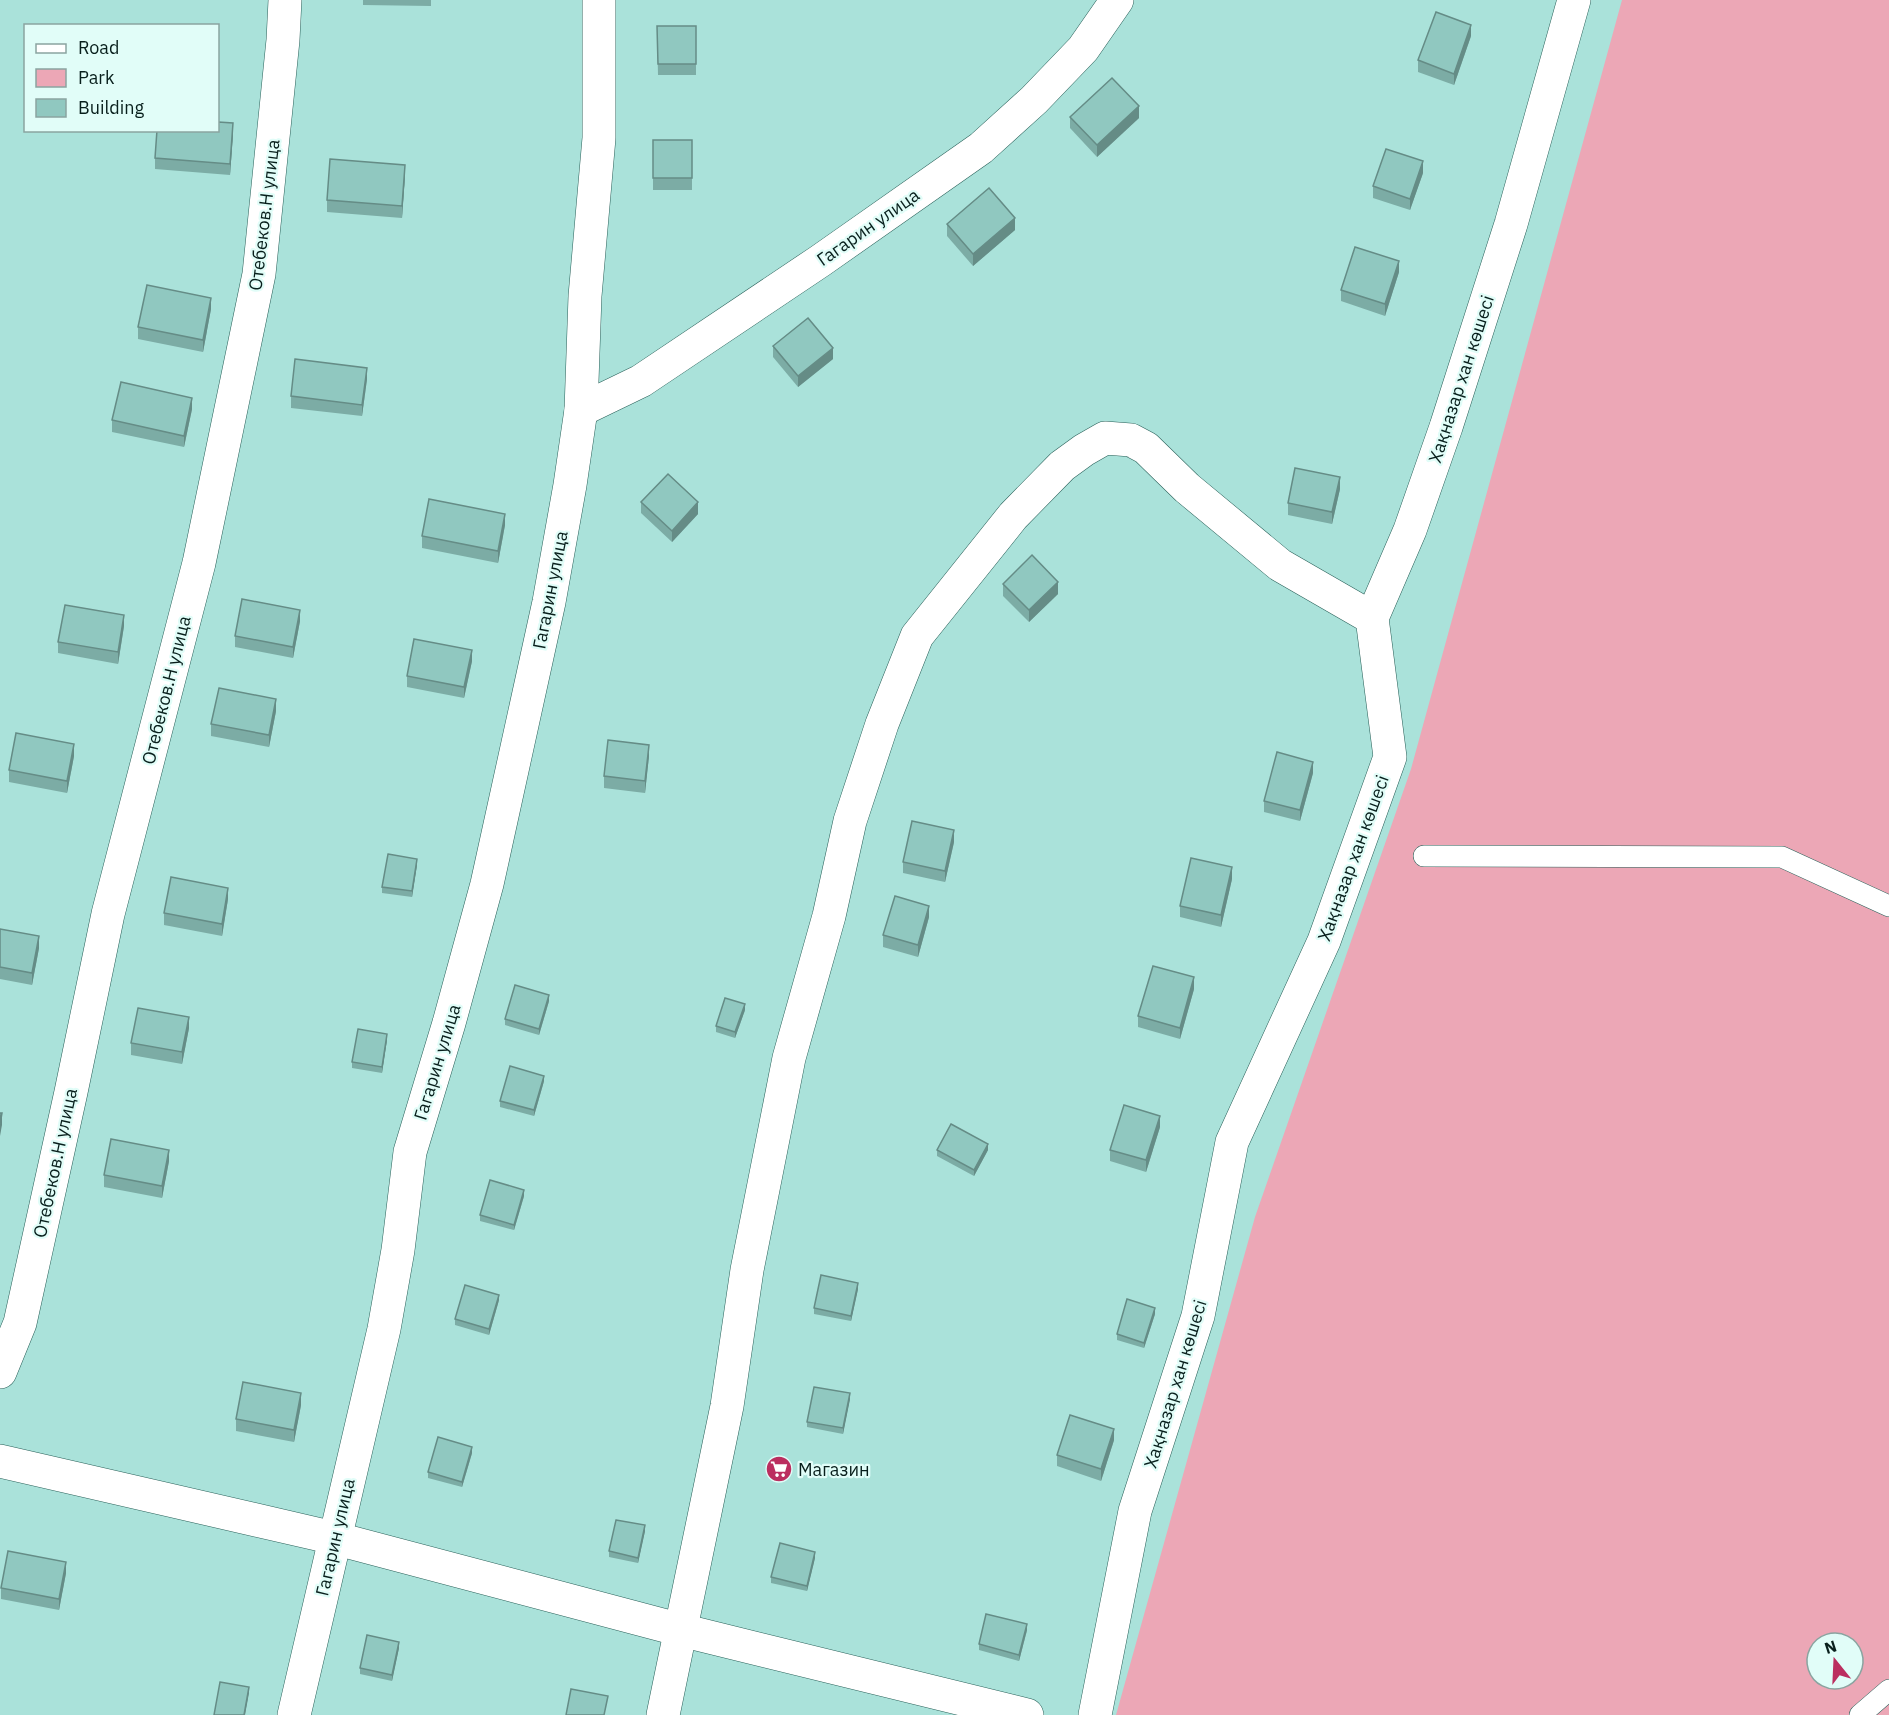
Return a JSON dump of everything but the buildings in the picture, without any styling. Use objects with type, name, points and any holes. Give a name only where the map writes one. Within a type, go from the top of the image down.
[{"type":"street","name":"Отебеков.Н улица","points":[[0,1371],[20,1323],[74,1081],[108,914],[199,563],[259,274],[285,0]]},
{"type":"street","name":"Гагарин улица","points":[[294,1715],[384,1329],[398,1250],[410,1152],[449,1023],[487,884],[549,602],[570,485],[581,410],[585,296],[599,138],[599,0]]},
{"type":"street","name":"Гагарин улица","points":[[581,410],[641,381],[820,261],[981,148],[1034,100],[1083,49],[1117,0]]},
{"type":"street","name":"Хақназар хан көшесі","points":[[1095,1715],[1135,1511],[1198,1316],[1232,1142],[1324,941],[1390,757],[1372,618],[1410,530],[1446,427],[1511,224],[1574,0]]},
{"type":"street","points":[[663,1715],[727,1406],[749,1258],[789,1058],[829,916],[850,821],[882,724],[917,636],[1013,516],[1062,466],[1105,438],[1131,440],[1146,448],[1187,488],[1280,565],[1372,618]]},
{"type":"street","points":[[0,1461],[334,1538],[681,1630],[1027,1715]]},
{"type":"lane","points":[[1424,856],[1782,857],[1889,906]]},
{"type":"lane","points":[[1860,1715],[1889,1690]]},
{"type":"green space","points":[[1622,0],[1889,0],[1889,1715],[1116,1715],[1255,1217],[1411,769]]},
{"type":"place","name":"Магазин","points":[[779,1469]]}]
